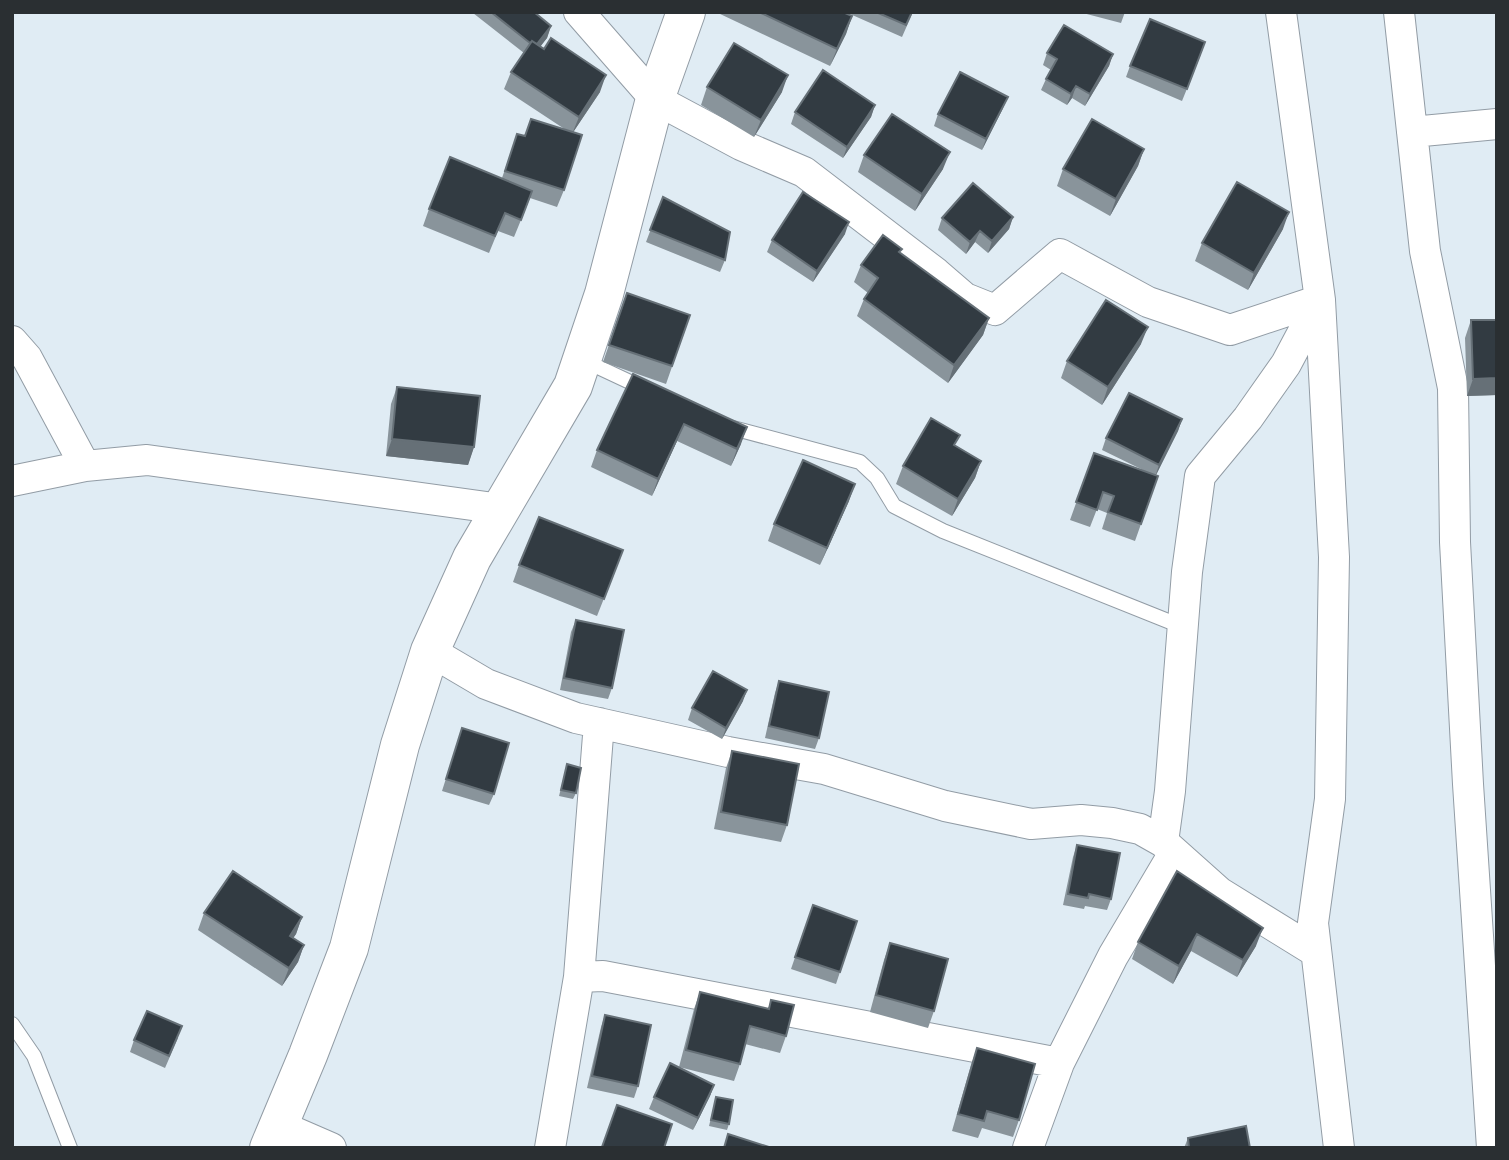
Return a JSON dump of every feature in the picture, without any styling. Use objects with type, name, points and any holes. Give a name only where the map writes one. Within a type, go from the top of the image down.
[{"type":"street","points":[[579,12],[655,99],[741,145],[804,172],[965,298],[995,310],[1060,254],[1148,302],[1230,330],[1320,300]]},
{"type":"street","points":[[331,1148],[274,1137],[349,948],[400,745],[430,651],[471,558],[572,386],[604,294],[655,99],[686,12]]},
{"type":"street","points":[[1281,12],[1320,300],[1334,557],[1330,799],[1313,923],[1339,1148]]},
{"type":"street","points":[[1399,12],[1425,251],[1453,387],[1455,541],[1492,1148]]},
{"type":"street","points":[[1412,132],[1497,124]]},
{"type":"street","points":[[1028,1148],[1059,1063],[1168,848],[1183,627],[1200,476],[1248,418],[1286,364],[1320,300]]},
{"type":"street","points":[[12,341],[27,358],[85,466]]},
{"type":"street","points":[[12,481],[85,466],[147,460],[500,509]]},
{"type":"street","points":[[430,651],[486,684],[576,718],[729,752],[824,769],[957,809],[1031,824],[1081,820],[1140,829],[1168,848],[1219,892],[1316,952]]},
{"type":"street","points":[[550,1148],[579,977],[599,723]]},
{"type":"street","points":[[579,977],[603,976],[1059,1063]]},
{"type":"lane","points":[[581,360],[663,398]]},
{"type":"lane","points":[[710,419],[722,425],[860,462],[877,478],[894,506],[943,531],[1183,627]]},
{"type":"lane","points":[[12,1024],[34,1056],[70,1148]]},
{"type":"building","points":[[491,12],[534,12],[551,26],[537,44],[532,41],[530,43]]},
{"type":"building","points":[[759,12],[843,12],[852,16],[837,49]]},
{"type":"building","points":[[876,12],[912,12],[906,25]]},
{"type":"building","points":[[1150,19],[1205,42],[1187,89],[1130,66]]},
{"type":"building","points":[[1064,25],[1113,54],[1090,94],[1076,86],[1071,94],[1046,79],[1057,59],[1047,53]]},
{"type":"building","points":[[551,38],[606,75],[579,117],[511,72],[532,41],[544,49]]},
{"type":"building","points":[[734,43],[788,75],[761,120],[707,87]]},
{"type":"building","points":[[823,70],[875,105],[847,147],[795,112]]},
{"type":"building","points":[[960,72],[1008,97],[986,139],[938,114]]},
{"type":"building","points":[[892,114],[950,152],[922,194],[864,155]]},
{"type":"building","points":[[531,119],[582,135],[564,190],[505,171],[517,134],[525,136]]},
{"type":"building","points":[[1092,119],[1144,149],[1116,199],[1063,169]]},
{"type":"building","points":[[450,157],[532,191],[521,220],[505,213],[495,236],[429,209]]},
{"type":"building","points":[[1237,182],[1289,212],[1254,273],[1202,243]]},
{"type":"building","points":[[973,183],[1013,217],[992,241],[980,231],[970,242],[942,218]]},
{"type":"building","points":[[803,192],[849,222],[817,271],[772,240]]},
{"type":"building","points":[[663,197],[730,232],[725,260],[650,230]]},
{"type":"building","points":[[883,235],[902,249],[899,252],[989,318],[954,365],[864,299],[878,278],[861,265]]},
{"type":"building","points":[[627,293],[690,315],[672,366],[609,345]]},
{"type":"building","points":[[1106,300],[1148,327],[1108,387],[1067,361]]},
{"type":"building","points":[[1471,320],[1497,320],[1497,378],[1473,379]]},
{"type":"building","points":[[633,374],[747,427],[737,449],[684,424],[658,479],[597,450]]},
{"type":"building","points":[[397,387],[480,396],[474,447],[392,439]]},
{"type":"building","points":[[1129,393],[1182,419],[1159,465],[1106,438]]},
{"type":"building","points":[[931,418],[960,435],[954,445],[981,461],[958,499],[903,466]]},
{"type":"building","points":[[1094,453],[1158,476],[1141,524],[1108,512],[1114,496],[1103,492],[1097,510],[1076,502]]},
{"type":"building","points":[[803,460],[855,484],[827,548],[774,524]]},
{"type":"building","points":[[539,517],[623,550],[604,599],[519,565]]},
{"type":"building","points":[[576,620],[624,630],[612,688],[564,678]]},
{"type":"building","points":[[713,671],[747,690],[726,728],[692,708]]},
{"type":"building","points":[[779,681],[829,692],[819,738],[769,726]]},
{"type":"building","points":[[462,728],[509,743],[494,794],[446,779]]},
{"type":"building","points":[[732,751],[799,764],[787,825],[721,812]]},
{"type":"building","points":[[567,764],[581,768],[576,793],[561,790]]},
{"type":"building","points":[[1077,845],[1120,853],[1111,899],[1089,894],[1088,898],[1068,894]]},
{"type":"building","points":[[233,871],[302,917],[290,936],[304,945],[289,968],[204,913]]},
{"type":"building","points":[[1177,871],[1263,928],[1243,960],[1197,934],[1179,966],[1138,942]]},
{"type":"building","points":[[813,905],[857,921],[840,972],[795,957]]},
{"type":"building","points":[[890,943],[948,959],[934,1011],[876,995]]},
{"type":"building","points":[[700,992],[769,1009],[771,1000],[794,1005],[786,1036],[750,1026],[740,1064],[686,1050]]},
{"type":"building","points":[[147,1011],[182,1026],[169,1056],[134,1040]]},
{"type":"building","points":[[605,1015],[651,1025],[638,1086],[592,1076]]},
{"type":"building","points":[[977,1048],[1035,1064],[1019,1120],[987,1111],[984,1121],[958,1114]]},
{"type":"building","points":[[670,1063],[714,1085],[698,1118],[654,1097]]},
{"type":"building","points":[[716,1097],[733,1100],[729,1124],[711,1120]]},
{"type":"building","points":[[617,1105],[672,1124],[664,1148],[602,1147]]},
{"type":"building","points":[[1246,1126],[1250,1148],[1189,1148],[1188,1138]]},
{"type":"building","points":[[728,1134],[772,1148],[724,1148]]}]
